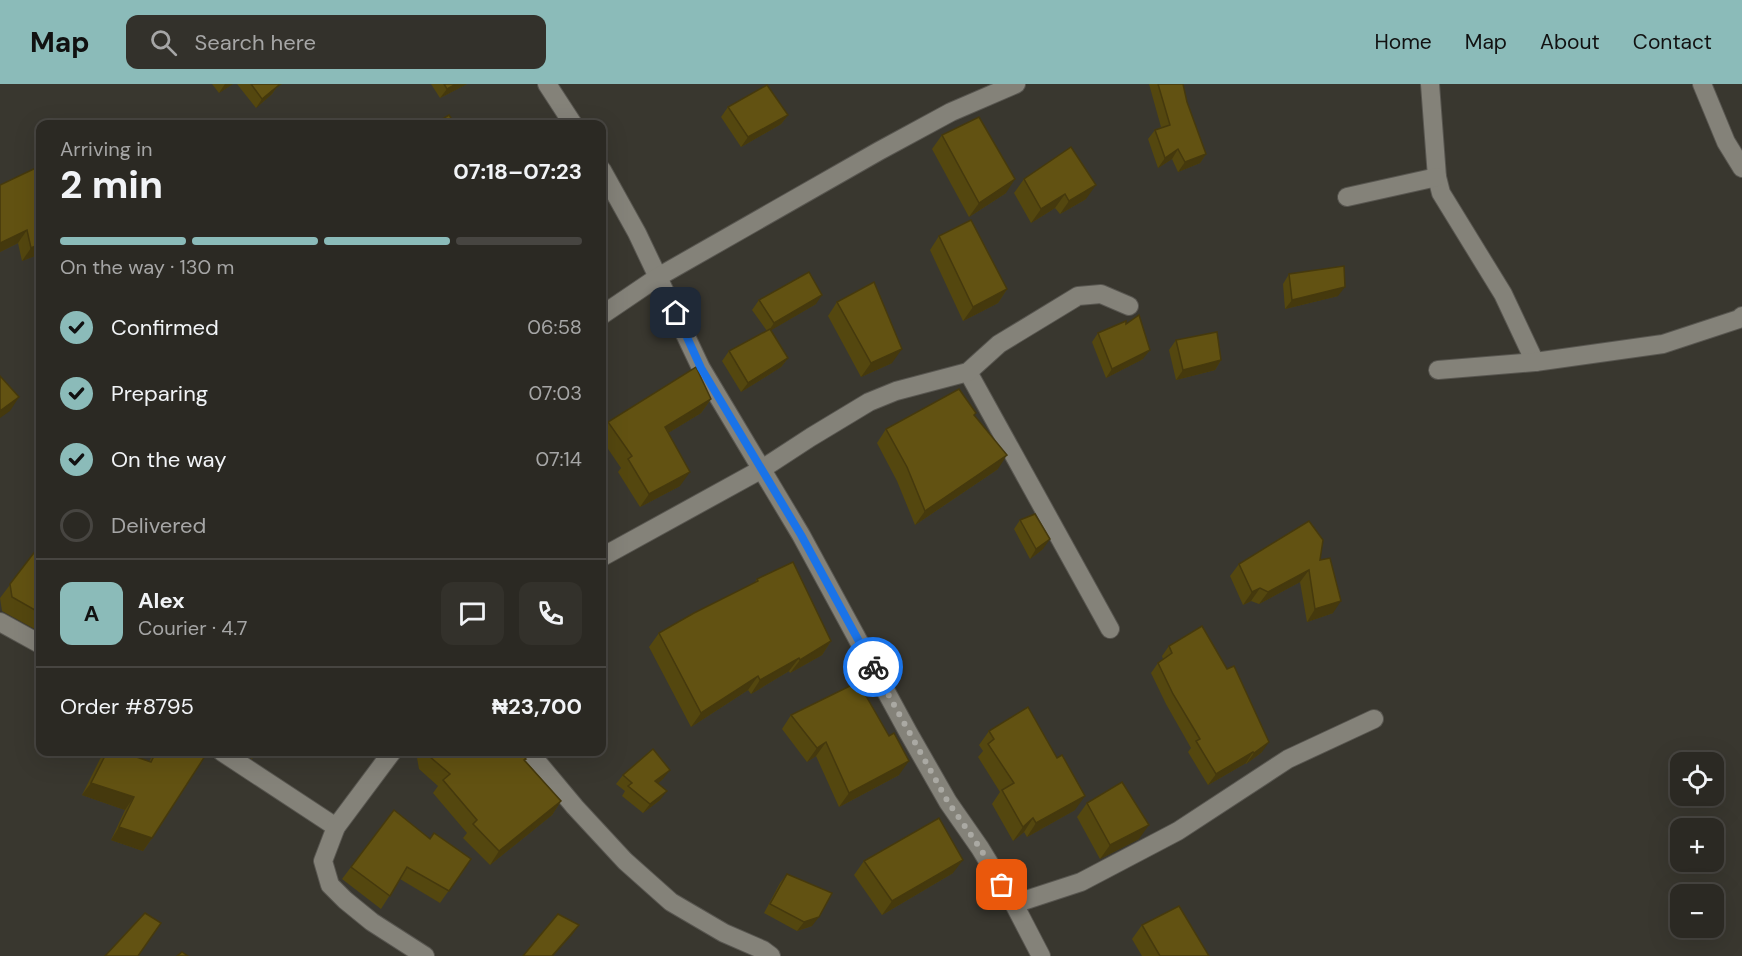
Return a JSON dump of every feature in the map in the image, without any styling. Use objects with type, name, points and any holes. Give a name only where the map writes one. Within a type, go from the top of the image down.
[{"type":"street","points":[[606,312],[658,277],[879,151],[951,112],[1016,84]]},
{"type":"street","points":[[1430,84],[1437,177],[1441,193],[1503,294],[1535,362]]},
{"type":"street","points":[[1702,84],[1726,142],[1742,168]]},
{"type":"street","points":[[554,86],[571,120]]},
{"type":"street","points":[[606,177],[637,233],[701,368],[801,535],[942,792],[1014,904],[1041,956]]},
{"type":"street","points":[[1347,197],[1437,177]]},
{"type":"street","points":[[606,555],[762,469],[869,402],[896,391],[968,372],[999,344],[1078,296],[1101,294],[1129,306]]},
{"type":"street","points":[[1438,370],[1535,362],[1663,344],[1739,319],[1742,316]]},
{"type":"street","points":[[968,372],[1110,629]]},
{"type":"street","points":[[0,622],[36,642]]},
{"type":"street","points":[[1014,904],[1081,882],[1178,831],[1288,759],[1374,719]]},
{"type":"street","points":[[228,756],[336,827]]},
{"type":"street","points":[[389,756],[336,827],[323,861],[330,885],[345,900],[372,922],[425,956]]},
{"type":"street","points":[[532,756],[574,807],[625,861],[671,902],[724,933],[763,950],[771,956]]},
{"type":"building","points":[[251,84],[279,84],[279,85],[262,99]]},
{"type":"building","points":[[444,84],[456,84],[447,89]]},
{"type":"building","points":[[1158,84],[1183,84],[1187,102],[1206,154],[1185,162],[1178,149],[1165,158],[1155,130],[1170,125]]},
{"type":"building","points":[[767,85],[788,115],[748,137],[728,107]]},
{"type":"building","points":[[449,115],[452,120],[441,120]]},
{"type":"building","points":[[979,117],[1015,179],[979,203],[942,135]]},
{"type":"building","points":[[1071,147],[1096,185],[1069,201],[1065,194],[1041,209],[1024,179]]},
{"type":"building","points":[[36,168],[36,246],[31,248],[27,230],[0,243],[0,185]]},
{"type":"building","points":[[971,220],[1007,289],[973,307],[939,236]]},
{"type":"building","points":[[1344,266],[1345,287],[1292,300],[1289,274]]},
{"type":"building","points":[[809,272],[822,295],[774,323],[759,300]]},
{"type":"building","points":[[874,282],[902,349],[871,363],[837,302]]},
{"type":"building","points":[[1139,315],[1150,350],[1112,369],[1098,333],[1126,321],[1126,324]]},
{"type":"building","points":[[770,329],[788,358],[748,383],[729,351]]},
{"type":"building","points":[[1217,332],[1221,360],[1183,370],[1176,340]]},
{"type":"building","points":[[696,367],[711,399],[665,427],[690,472],[649,494],[628,459],[632,456],[608,422]]},
{"type":"building","points":[[0,376],[19,397],[0,411]]},
{"type":"building","points":[[959,389],[976,413],[974,415],[1007,455],[925,511],[907,467],[886,429]]},
{"type":"building","points":[[1035,514],[1050,539],[1036,549],[1020,520]]},
{"type":"building","points":[[1309,521],[1323,540],[1320,560],[1330,558],[1341,601],[1315,609],[1309,570],[1268,592],[1260,588],[1252,592],[1239,564]]},
{"type":"building","points":[[36,550],[36,611],[12,597],[10,584]]},
{"type":"building","points":[[793,562],[831,641],[760,680],[758,676],[701,713],[659,633],[758,581],[757,579]]},
{"type":"building","points":[[1202,626],[1227,669],[1234,666],[1269,742],[1216,774],[1196,741],[1200,739],[1173,694],[1158,663],[1172,653],[1169,646]]},
{"type":"building","points":[[858,682],[889,736],[894,733],[909,761],[849,793],[826,742],[817,748],[791,715]]},
{"type":"building","points":[[1028,707],[1057,758],[1062,755],[1085,796],[1036,823],[1033,818],[1023,827],[1002,790],[1014,783],[988,744],[994,739],[989,731]]},
{"type":"building","points":[[653,749],[670,770],[655,781],[667,791],[650,804],[628,786],[632,783],[623,775]]},
{"type":"building","points":[[105,756],[134,756],[151,762],[154,756],[205,756],[152,838],[119,827],[134,797],[91,783]]},
{"type":"building","points":[[429,756],[523,756],[526,759],[524,760],[561,801],[499,851],[473,824],[477,820],[443,780],[450,774]]},
{"type":"building","points":[[1122,782],[1149,825],[1110,845],[1087,803]]},
{"type":"building","points":[[394,810],[430,839],[434,833],[471,859],[449,891],[407,867],[390,896],[351,867]]},
{"type":"building","points":[[939,818],[963,860],[892,901],[864,861]]},
{"type":"building","points":[[787,874],[832,893],[819,917],[804,922],[770,904]]},
{"type":"building","points":[[1179,906],[1209,956],[1160,956],[1142,925]]},
{"type":"building","points":[[145,913],[161,923],[138,956],[105,956]]},
{"type":"building","points":[[558,914],[579,925],[552,956],[523,956]]},
{"type":"way so far","points":[[873,667],[948,802],[1002,885]]},
{"type":"route","points":[[676,313],[701,368],[801,535],[873,667]]}]
